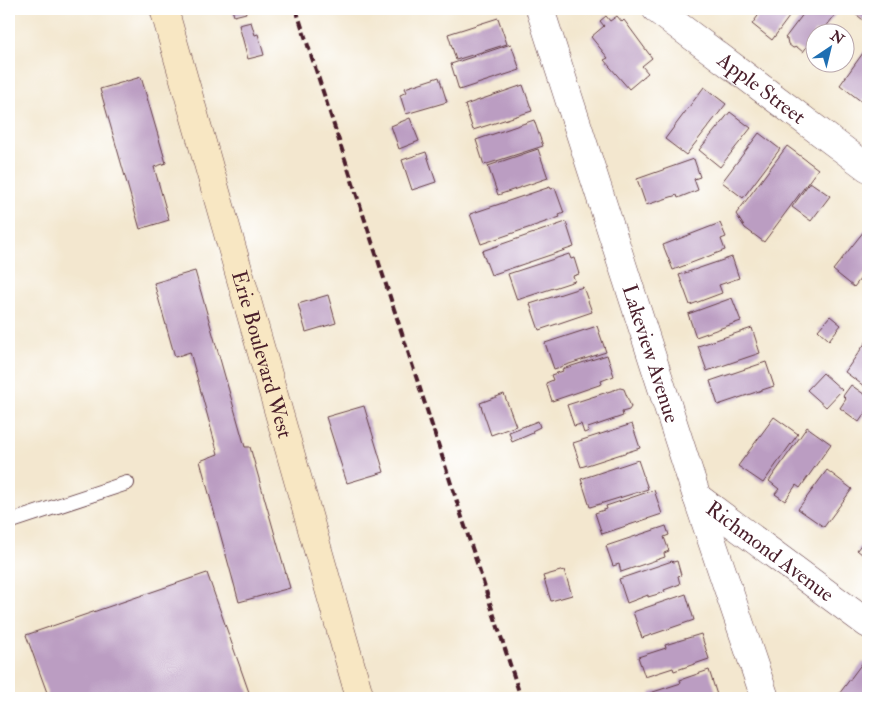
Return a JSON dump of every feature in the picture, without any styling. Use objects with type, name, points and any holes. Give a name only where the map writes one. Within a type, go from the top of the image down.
[{"type":"main road","name":"Erie Boulevard West","points":[[164,9],[360,698]]},
{"type":"street","name":"Lakeview Avenue","points":[[540,9],[697,497],[765,698]]},
{"type":"street","name":"Apple Street","points":[[656,9],[868,168]]},
{"type":"street","name":"Richmond Avenue","points":[[697,497],[868,624]]},
{"type":"lane","points":[[9,522],[127,483]]},
{"type":"building","points":[[232,9],[245,9],[246,13],[234,16]]},
{"type":"building","points":[[763,9],[793,9],[772,40],[752,24]]},
{"type":"building","points":[[807,9],[835,9],[838,11],[830,22],[804,22],[803,52],[797,47],[793,48],[785,38]]},
{"type":"building","points":[[854,9],[868,9],[868,24],[852,11]]},
{"type":"building","points":[[606,16],[610,21],[617,16],[622,22],[624,20],[652,58],[642,66],[648,73],[629,89],[604,60],[608,58],[591,37],[604,26],[600,21]]},
{"type":"building","points":[[498,18],[507,44],[456,60],[448,34]]},
{"type":"building","points":[[251,22],[255,35],[258,34],[264,55],[248,59],[239,25]]},
{"type":"building","points":[[511,44],[520,70],[459,90],[451,64]]},
{"type":"building","points":[[868,46],[868,93],[862,102],[840,85],[849,72],[854,72],[854,66]]},
{"type":"building","points":[[141,77],[166,163],[154,167],[169,220],[140,229],[100,89]]},
{"type":"building","points":[[439,77],[447,102],[406,114],[400,95],[407,92],[405,88]]},
{"type":"building","points":[[523,85],[532,111],[473,130],[465,105]]},
{"type":"building","points":[[704,87],[726,104],[686,155],[665,139]]},
{"type":"building","points":[[730,112],[751,128],[720,167],[699,150]]},
{"type":"building","points":[[410,118],[419,141],[399,149],[391,126]]},
{"type":"building","points":[[534,120],[543,146],[484,165],[476,140]]},
{"type":"building","points":[[759,133],[780,149],[743,198],[722,182]]},
{"type":"building","points":[[787,146],[818,169],[764,242],[745,228],[736,214]]},
{"type":"building","points":[[538,149],[548,178],[498,195],[488,166]]},
{"type":"building","points":[[426,152],[436,182],[412,190],[402,160]]},
{"type":"building","points":[[694,159],[700,177],[694,179],[698,190],[678,198],[677,195],[646,205],[637,179]]},
{"type":"building","points":[[810,182],[830,196],[811,221],[792,207]]},
{"type":"building","points":[[550,187],[551,189],[555,188],[564,213],[559,215],[560,217],[481,244],[470,214]]},
{"type":"building","points":[[566,222],[574,247],[491,275],[482,251]]},
{"type":"building","points":[[720,223],[726,237],[721,239],[725,250],[673,270],[663,245]]},
{"type":"building","points":[[868,226],[868,269],[854,287],[833,270]]},
{"type":"building","points":[[569,254],[571,259],[574,258],[579,274],[573,276],[575,281],[517,300],[508,274]]},
{"type":"building","points":[[732,257],[739,278],[719,285],[722,293],[690,305],[679,275]]},
{"type":"building","points":[[195,271],[245,447],[250,447],[290,588],[239,602],[200,461],[218,454],[190,352],[175,357],[154,283]]},
{"type":"building","points":[[583,287],[592,312],[539,330],[530,304]]},
{"type":"building","points":[[328,295],[336,323],[306,332],[298,304]]},
{"type":"building","points":[[732,298],[741,321],[696,337],[688,314]]},
{"type":"building","points":[[830,316],[841,325],[829,340],[818,330]]},
{"type":"building","points":[[597,326],[606,352],[554,369],[545,343]]},
{"type":"building","points":[[752,328],[760,353],[707,371],[698,346]]},
{"type":"building","points":[[866,342],[868,343],[868,389],[845,372]]},
{"type":"building","points":[[607,355],[614,376],[601,381],[602,384],[552,401],[546,383],[553,380],[551,375],[563,371],[562,369]]},
{"type":"building","points":[[766,362],[774,386],[718,405],[710,381]]},
{"type":"building","points":[[823,373],[842,390],[826,407],[807,390]]},
{"type":"building","points":[[851,385],[868,397],[868,409],[859,422],[840,408],[846,399],[843,396]]},
{"type":"building","points":[[620,388],[624,389],[631,407],[629,410],[622,412],[623,416],[588,428],[589,431],[584,433],[581,424],[574,426],[567,405]]},
{"type":"building","points":[[504,394],[516,426],[491,435],[480,403]]},
{"type":"building","points":[[364,406],[384,472],[347,483],[326,417]]},
{"type":"building","points":[[774,417],[798,434],[763,483],[738,466]]},
{"type":"building","points":[[538,421],[540,427],[532,431],[533,433],[512,442],[509,432]]},
{"type":"building","points":[[632,424],[640,448],[581,467],[573,443]]},
{"type":"building","points":[[807,427],[831,444],[800,488],[796,485],[785,501],[775,494],[779,489],[769,481]]},
{"type":"building","points":[[638,460],[648,489],[590,507],[581,479]]},
{"type":"building","points":[[827,470],[852,489],[824,527],[798,509]]},
{"type":"building","points":[[654,490],[662,514],[602,534],[595,513],[607,509],[606,506]]},
{"type":"building","points":[[666,526],[669,535],[664,537],[669,551],[664,553],[665,557],[621,572],[619,564],[613,566],[606,546]]},
{"type":"building","points":[[868,535],[868,559],[857,550]]},
{"type":"building","points":[[677,561],[681,575],[678,576],[680,584],[664,590],[665,592],[648,597],[648,595],[627,603],[619,579]]},
{"type":"building","points":[[564,570],[572,595],[551,601],[543,576]]},
{"type":"building","points":[[207,573],[251,698],[49,698],[26,635]]},
{"type":"building","points":[[686,594],[694,620],[642,638],[633,612]]},
{"type":"building","points":[[701,634],[709,659],[674,671],[673,668],[645,677],[638,657],[666,648],[665,645]]},
{"type":"building","points":[[863,662],[868,665],[868,698],[836,698]]},
{"type":"building","points":[[709,670],[717,695],[706,698],[652,698],[650,693],[681,683],[680,680]]},
{"type":"railway","points":[[296,9],[521,698]]}]
